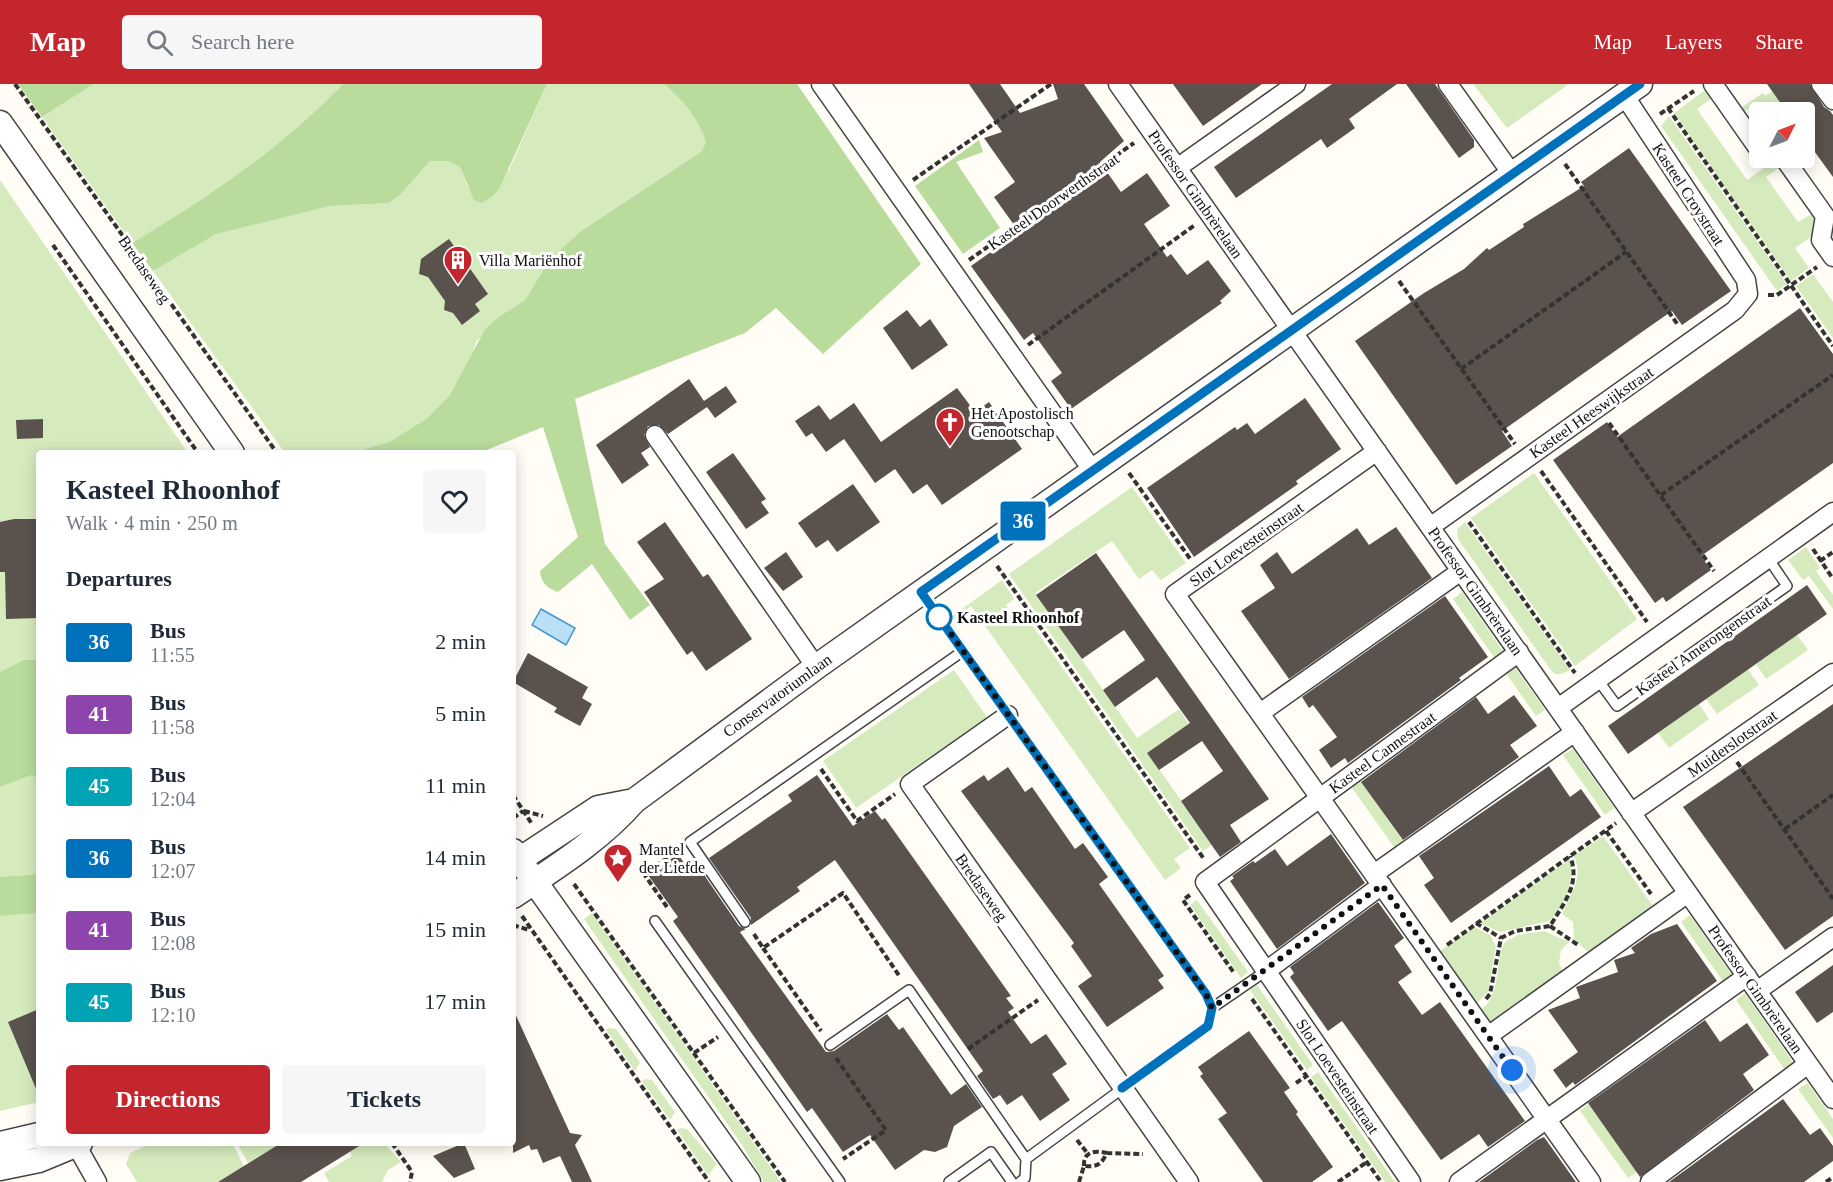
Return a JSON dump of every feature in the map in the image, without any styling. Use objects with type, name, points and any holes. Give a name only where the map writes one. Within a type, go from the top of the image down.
[{"type":"street","points":[[821,84],[1014,355],[1093,471]]},
{"type":"street","name":"Professor Gimbrèrelaan","points":[[1118,84],[1833,1099]]},
{"type":"street","points":[[1177,168],[1296,84]]},
{"type":"street","points":[[1448,84],[1512,174]]},
{"type":"street","points":[[1713,84],[1749,135]]},
{"type":"street","points":[[1821,84],[1833,100]]},
{"type":"street","name":"Conservatoriumlaan","points":[[516,894],[614,824],[634,801],[816,666],[1636,87]]},
{"type":"street","name":"Kasteel Croystraat","points":[[1636,87],[1644,125],[1746,280],[1748,294]]},
{"type":"street","points":[[0,123],[230,450]]},
{"type":"street","points":[[1791,168],[1825,216],[1821,240],[1833,256]]},
{"type":"street","name":"Kasteel Heeswijkstraat","points":[[1430,527],[1735,310],[1748,294]]},
{"type":"street","points":[[655,435],[816,666]]},
{"type":"street","name":"Slot Loevesteinstraat","points":[[1320,798],[1175,594],[1377,451]]},
{"type":"street","name":"Kasteel Amerongenstraat","points":[[1558,708],[1833,512]]},
{"type":"street","points":[[1260,713],[1461,571]]},
{"type":"street","name":"Kasteel Cannestraat","points":[[1519,652],[1320,798],[1591,1182]]},
{"type":"street","name":"Muiderslotstraat","points":[[1631,813],[1833,673]]},
{"type":"street","points":[[910,784],[1008,715]]},
{"type":"street","points":[[1266,971],[1378,880],[1575,732]]},
{"type":"street","name":"Bredaseweg","points":[[910,784],[1122,1088]]},
{"type":"street","points":[[1210,878],[1320,798]]},
{"type":"street","name":"Conservatoriumlaan","points":[[516,858],[546,843],[598,808],[634,801]]},
{"type":"street","points":[[516,860],[534,882],[748,1182]]},
{"type":"street","name":"Slot Loevesteinstraat","points":[[1210,878],[1266,971],[1411,1182]]},
{"type":"street","points":[[1488,1036],[1688,893]]},
{"type":"street","points":[[1459,1182],[1752,984],[1833,937]]},
{"type":"street","points":[[1650,1182],[1808,1064]]},
{"type":"street","points":[[1122,1088],[1189,1182]]},
{"type":"street","points":[[0,1144],[36,1136]]},
{"type":"street","points":[[0,1168],[39,1160],[72,1146]]},
{"type":"street","points":[[78,1146],[97,1182]]},
{"type":"lane","name":"Kasteel Amerongenstraat","points":[[1592,684],[1617,706],[1787,586],[1768,558]]},
{"type":"lane","points":[[921,592],[1206,994],[1212,1008],[1208,1026],[1026,1159]]},
{"type":"lane","points":[[745,922],[690,842],[963,651]]},
{"type":"lane","points":[[655,921],[840,1182]]},
{"type":"lane","points":[[1212,1008],[1266,971]]},
{"type":"lane","points":[[830,1044],[909,990],[1026,1159],[1025,1178],[1020,1182]]},
{"type":"lane","points":[[949,1182],[991,1152],[1012,1182]]},
{"type":"path","name":"Bredaseweg","points":[[15,84],[275,450]]},
{"type":"path","points":[[897,190],[1051,84]]},
{"type":"path","points":[[1644,125],[1695,90]]},
{"type":"path","points":[[1668,108],[1833,346]]},
{"type":"path","name":"Kasteel Doorwerthstraat","points":[[954,271],[1152,131]]},
{"type":"path","points":[[1553,146],[1690,342]]},
{"type":"path","points":[[1014,355],[1210,214]]},
{"type":"path","points":[[52,242],[196,450]]},
{"type":"path","points":[[1461,369],[1626,252]]},
{"type":"path","points":[[1748,294],[1777,296],[1833,256]]},
{"type":"path","points":[[1387,264],[1461,369],[1658,636]]},
{"type":"path","points":[[1660,495],[1833,375]]},
{"type":"path","points":[[1598,407],[1726,588]]},
{"type":"path","points":[[1116,455],[1202,575]]},
{"type":"path","points":[[1458,507],[1592,684]]},
{"type":"path","points":[[1803,533],[1833,579]]},
{"type":"path","points":[[984,548],[1210,878],[1183,900],[1381,1182]]},
{"type":"path","points":[[1821,561],[1833,552]]},
{"type":"path","points":[[1726,747],[1833,899]]},
{"type":"path","points":[[812,757],[856,821],[910,784]]},
{"type":"path","points":[[1784,829],[1833,795]]},
{"type":"path","points":[[516,800],[546,843]]},
{"type":"path","points":[[516,816],[523,811]]},
{"type":"path","points":[[1432,956],[1631,813]]},
{"type":"path","points":[[1606,831],[1663,911]]},
{"type":"path","points":[[655,921],[669,911],[644,874],[690,842]]},
{"type":"path","points":[[1550,926],[1574,882],[1575,868],[1570,856]]},
{"type":"path","points":[[561,863],[785,1182]]},
{"type":"path","points":[[763,948],[843,893],[909,990]]},
{"type":"path","points":[[745,922],[830,1044],[830,1050],[886,1130],[830,1168]]},
{"type":"path","points":[[1476,923],[1501,938]]},
{"type":"path","points":[[516,926],[525,927],[535,935],[709,1182]]},
{"type":"path","points":[[1501,938],[1515,931],[1550,926],[1569,938],[1593,961]]},
{"type":"path","points":[[1471,1012],[1490,994],[1501,938]]},
{"type":"path","points":[[956,1057],[1053,989]]},
{"type":"path","points":[[694,1053],[731,1028]]},
{"type":"path","points":[[1079,1182],[1084,1166],[1083,1160],[1095,1150],[1107,1153],[1149,1153],[1163,1145]]},
{"type":"path","points":[[394,1146],[412,1172],[410,1182]]},
{"type":"path","points":[[1084,1166],[1094,1167],[1101,1164],[1107,1153]]},
{"type":"path","points":[[1338,1182],[1367,1162]]},
{"type":"path","points":[[1826,1182],[1833,1177]]},
{"type":"green space","points":[[18,84],[94,84],[42,117]]},
{"type":"green space","points":[[94,84],[343,84],[295,129],[243,170],[189,208],[132,243],[42,117]]},
{"type":"green space","points":[[343,84],[547,84],[500,187],[493,196],[482,203],[474,200],[460,167],[448,161],[430,161],[400,195],[389,203],[330,206],[216,234],[153,271],[132,243],[189,208],[243,170],[295,129]]},
{"type":"green space","points":[[547,84],[664,84],[689,110],[706,142],[702,151],[581,231],[550,259],[525,300],[500,316],[476,342],[470,361],[450,395],[426,419],[389,442],[361,450],[283,450],[153,271],[215,234],[330,206],[389,203],[400,195],[430,161],[448,161],[460,167],[468,188],[509,170]]},
{"type":"green space","points":[[664,84],[797,84],[921,264],[823,354],[776,308],[745,333],[575,399],[605,544],[650,605],[630,620],[592,564],[558,592],[543,582],[540,571],[578,537],[543,427],[486,450],[361,450],[389,442],[426,419],[450,395],[485,329],[525,300],[550,259],[581,231],[702,151],[706,142],[699,125],[684,103]]},
{"type":"green space","points":[[1473,84],[1569,84],[1507,128]]},
{"type":"green space","points":[[1705,90],[1711,99],[1697,109],[1747,180],[1764,168],[1779,168],[1766,177],[1798,222],[1813,213],[1815,215],[1812,236],[1795,248],[1809,268],[1791,281],[1674,113]]},
{"type":"green space","points":[[1772,91],[1780,102],[1750,102],[1763,93],[1765,96]]},
{"type":"green space","points":[[1749,103],[1749,108],[1744,112],[1741,108]]},
{"type":"green space","points":[[1669,116],[1787,284],[1777,291],[1661,126]]},
{"type":"green space","points":[[979,140],[983,152],[956,162],[1000,228],[963,254],[915,186]]},
{"type":"green space","points":[[0,180],[186,450],[36,450],[36,659],[23,660],[0,672]]},
{"type":"green space","points":[[1813,274],[1833,302],[1833,338],[1796,286]]},
{"type":"green space","points":[[1534,473],[1637,619],[1575,666],[1471,518]]},
{"type":"green space","points":[[1132,487],[1186,563],[1161,580],[1152,570],[1139,579],[1112,541],[1035,593],[1137,738],[1179,709],[1189,724],[1148,753],[1212,845],[1203,851],[1009,574]]},
{"type":"green space","points":[[1465,522],[1570,670],[1562,674],[1555,674],[1550,669],[1458,539],[1457,529]]},
{"type":"green space","points":[[1806,547],[1820,568],[1816,571],[1833,595],[1833,609],[1809,576],[1803,580],[1788,560]]},
{"type":"green space","points":[[1002,580],[1014,599],[1006,605],[1016,620],[1025,615],[1190,848],[1174,859],[1181,868],[1165,880],[971,606],[948,623],[947,620]]},
{"type":"green space","points":[[1462,592],[1505,654],[1496,660],[1453,599]]},
{"type":"green space","points":[[1797,635],[1808,650],[1766,679],[1756,664]]},
{"type":"green space","points":[[36,659],[36,777],[32,775],[0,787],[0,672],[23,660]]},
{"type":"green space","points":[[1514,666],[1545,710],[1536,716],[1505,672]]},
{"type":"green space","points":[[1748,669],[1759,685],[1717,714],[1706,699]]},
{"type":"green space","points":[[954,670],[987,717],[856,808],[823,761]]},
{"type":"green space","points":[[1699,704],[1709,719],[1669,748],[1658,733]]},
{"type":"green space","points":[[1573,749],[1614,808],[1605,815],[1563,755]]},
{"type":"green space","points":[[32,775],[36,777],[36,874],[0,877],[0,787]]},
{"type":"green space","points":[[1359,779],[1405,844],[1396,850],[1350,785]]},
{"type":"green space","points":[[1603,836],[1655,909],[1591,955],[1574,939],[1573,922],[1562,914],[1577,879],[1577,864],[1574,856]]},
{"type":"green space","points":[[1570,859],[1570,884],[1560,908],[1549,921],[1500,932],[1480,923]]},
{"type":"green space","points":[[36,874],[36,913],[0,916],[0,877]]},
{"type":"green space","points":[[1197,900],[1248,972],[1241,978],[1190,905]]},
{"type":"green space","points":[[36,913],[36,1103],[0,1111],[0,916]]},
{"type":"green space","points":[[592,913],[781,1182],[764,1182],[742,1145],[584,919]]},
{"type":"green space","points":[[1690,915],[1736,981],[1727,987],[1681,922]]},
{"type":"green space","points":[[1474,927],[1490,935],[1496,946],[1488,992],[1474,1006],[1437,953]]},
{"type":"green space","points":[[1544,931],[1569,942],[1561,950],[1559,963],[1564,974],[1488,1027],[1478,1012],[1491,998],[1504,943],[1518,935]]},
{"type":"green space","points":[[1257,985],[1313,1065],[1307,1070],[1250,990]]},
{"type":"green space","points":[[1745,993],[1796,1067],[1787,1073],[1736,1000]]},
{"type":"green space","points":[[616,1029],[640,1062],[635,1071],[606,1030]]},
{"type":"green space","points":[[1318,1072],[1395,1182],[1385,1182],[1311,1077]]},
{"type":"green space","points":[[652,1080],[675,1112],[670,1120],[642,1081]]},
{"type":"green space","points":[[1808,1083],[1833,1119],[1833,1138],[1798,1089]]},
{"type":"green space","points":[[1589,1104],[1637,1172],[1628,1178],[1580,1111]]},
{"type":"green space","points":[[687,1129],[717,1164],[708,1175],[677,1130]]},
{"type":"green space","points":[[145,1146],[234,1146],[244,1166],[218,1182],[137,1182],[126,1164],[130,1153]]},
{"type":"green space","points":[[239,1146],[276,1146],[248,1163]]},
{"type":"green space","points":[[347,1146],[387,1146],[401,1162],[388,1170],[382,1182],[329,1182],[324,1173],[352,1156]]},
{"type":"water","points":[[541,609],[575,628],[566,645],[532,625]]},
{"type":"building","points":[[969,84],[1000,84],[1020,113],[1058,99],[1053,84],[1084,84],[1124,141],[1100,162],[1121,192],[1147,173],[1170,206],[1144,224],[1167,257],[1171,254],[1187,275],[1208,260],[1231,291],[1220,301],[1222,303],[1071,409],[1051,381],[1062,373],[1033,333],[1024,340],[971,266],[1019,232],[994,197],[1015,182],[984,138],[1002,132]]},
{"type":"building","points":[[1173,84],[1262,84],[1203,126]]},
{"type":"building","points":[[1332,84],[1397,84],[1349,119],[1355,128],[1327,148],[1321,139],[1236,198],[1214,167]]},
{"type":"building","points":[[1406,84],[1435,84],[1474,140],[1474,147],[1459,158]]},
{"type":"building","points":[[1767,84],[1810,84],[1824,107],[1833,115],[1833,177],[1815,152],[1815,102],[1780,102]]},
{"type":"building","points":[[1629,148],[1731,291],[1682,325],[1672,311],[1649,327],[1502,431],[1512,446],[1456,485],[1355,341],[1424,293],[1464,269],[1487,248],[1489,250],[1524,227],[1523,224],[1584,186],[1581,182]]},
{"type":"building","name":"Villa Mariënhof","points":[[449,239],[488,294],[475,304],[480,311],[462,325],[453,313],[444,310],[445,301],[428,277],[419,274],[421,259]]},
{"type":"building","points":[[1800,308],[1833,354],[1833,463],[1701,556],[1711,570],[1666,602],[1663,597],[1655,603],[1553,460],[1607,422],[1617,437]]},
{"type":"building","points":[[907,310],[920,327],[930,319],[948,345],[912,370],[883,328]]},
{"type":"building","points":[[689,379],[704,401],[726,386],[737,402],[715,418],[707,407],[668,434],[659,425],[648,426],[644,435],[650,447],[641,453],[649,465],[622,484],[596,445]]},
{"type":"building","name":"Het Apostolisch Genootschap","points":[[957,388],[975,412],[989,402],[1022,449],[942,505],[927,484],[913,494],[895,469],[875,483],[844,439],[826,452],[812,433],[806,437],[795,421],[819,405],[830,420],[854,403],[881,442]]},
{"type":"building","points":[[1305,398],[1341,449],[1296,481],[1298,484],[1194,557],[1147,488],[1235,427],[1237,430],[1247,423],[1255,434]]},
{"type":"building","points":[[43,419],[43,438],[17,439],[16,420]]},
{"type":"building","points":[[733,453],[766,499],[761,502],[769,513],[746,529],[706,472]]},
{"type":"building","points":[[853,484],[880,522],[837,552],[828,540],[816,548],[798,523]]},
{"type":"building","points":[[14,519],[36,519],[36,618],[6,619],[5,572],[0,572],[0,522]]},
{"type":"building","points":[[665,522],[703,577],[708,574],[752,639],[706,671],[692,651],[687,655],[644,592],[664,579],[637,542]]},
{"type":"building","points":[[1396,527],[1432,578],[1289,679],[1241,611],[1275,588],[1260,565],[1277,552],[1292,574],[1357,528],[1369,545]]},
{"type":"building","points":[[786,552],[803,577],[783,591],[764,568]]},
{"type":"building","points":[[1096,553],[1269,799],[1230,825],[1241,842],[1220,857],[1181,801],[1223,771],[1202,741],[1159,770],[1147,753],[1190,723],[1157,677],[1115,707],[1103,690],[1145,660],[1124,630],[1082,659],[1036,595]]},
{"type":"building","points":[[1807,585],[1827,614],[1628,754],[1608,726]]},
{"type":"building","points":[[1445,596],[1488,657],[1459,678],[1461,680],[1348,763],[1345,758],[1331,768],[1319,750],[1337,737],[1313,705],[1309,708],[1302,697]]},
{"type":"building","points":[[528,653],[588,687],[582,698],[592,704],[580,726],[554,712],[557,708],[516,684],[516,676]]},
{"type":"building","points":[[1514,695],[1537,726],[1510,745],[1519,757],[1403,840],[1361,782],[1476,697],[1488,714]]},
{"type":"building","points":[[1833,704],[1833,916],[1785,950],[1683,807]]},
{"type":"building","points":[[1549,766],[1570,797],[1581,789],[1601,817],[1451,923],[1424,885],[1434,878],[1419,856]]},
{"type":"building","points":[[1008,767],[1025,792],[1032,787],[1075,849],[1083,843],[1108,877],[1099,884],[1164,976],[1158,980],[1164,988],[1107,1027],[1078,986],[1092,976],[1071,946],[1074,943],[961,791],[984,775],[988,781]]},
{"type":"building","points":[[817,775],[853,826],[875,811],[882,820],[885,818],[1011,996],[1006,998],[1014,1008],[1008,1012],[1031,1044],[1046,1034],[1067,1064],[1052,1074],[1070,1100],[1040,1121],[1022,1095],[1007,1105],[1000,1095],[993,1099],[977,1076],[983,1071],[835,860],[797,887],[800,891],[751,925],[751,918],[709,858],[792,801],[788,795]]},
{"type":"building","points":[[1331,834],[1365,883],[1277,949],[1230,881],[1234,878],[1232,876],[1275,849],[1287,866]]},
{"type":"building","points":[[678,854],[690,872],[698,866],[739,926],[746,929],[740,932],[826,1052],[834,1051],[887,1014],[899,1030],[903,1027],[951,1095],[966,1084],[982,1107],[954,1126],[947,1147],[935,1152],[924,1150],[895,1170],[870,1135],[843,1152],[812,1108],[807,1112],[673,921],[678,917],[648,875]]},
{"type":"building","points":[[1378,902],[1404,938],[1394,946],[1412,972],[1398,982],[1422,1015],[1440,1002],[1525,1121],[1488,1147],[1479,1134],[1441,1160],[1342,1021],[1328,1031],[1290,977],[1294,973],[1290,967]]},
{"type":"building","points":[[1677,924],[1717,981],[1575,1085],[1573,1082],[1566,1088],[1553,1070],[1578,1052],[1548,1010],[1580,998],[1576,987],[1618,972],[1614,960],[1635,953],[1631,948],[1651,934]]},
{"type":"building","points":[[1833,965],[1833,1012],[1817,1023],[1795,992]]},
{"type":"building","points":[[36,1010],[36,1089],[8,1022]]},
{"type":"building","points":[[516,1016],[570,1133],[582,1135],[575,1145],[592,1182],[572,1182],[560,1156],[543,1163],[537,1149],[531,1150],[529,1145],[513,1153],[513,1146],[516,1146]]},
{"type":"building","points":[[1705,1020],[1720,1042],[1747,1023],[1769,1055],[1743,1074],[1754,1090],[1640,1177],[1588,1103]]},
{"type":"building","points":[[1249,1031],[1290,1088],[1284,1092],[1298,1112],[1296,1114],[1333,1167],[1312,1182],[1263,1182],[1218,1119],[1227,1113],[1200,1076],[1203,1074],[1198,1067]]},
{"type":"building","points":[[1783,1099],[1810,1135],[1820,1128],[1833,1146],[1833,1161],[1804,1182],[1669,1182]]},
{"type":"building","points":[[1544,1137],[1576,1182],[1479,1182],[1537,1140]]},
{"type":"building","points":[[276,1146],[359,1146],[301,1182],[218,1182]]},
{"type":"building","points":[[457,1146],[465,1146],[475,1169],[454,1178],[433,1156]]},
{"type":"bus line","name":"36","points":[[1122,1088],[1208,1026],[1212,1008],[1206,994],[921,592],[1640,84]]},
{"type":"place","name":"Villa Mariënhof","points":[[458,286]]},
{"type":"place","name":"Het Apostolisch Genootschap","points":[[950,448]]},
{"type":"place","name":"Kasteel Rhoonhof","points":[[939,617]]},
{"type":"place","name":"Mantel der Liefde","points":[[618,884]]},
{"type":"route","points":[[939,617],[1206,994],[1212,1008],[1382,885],[1512,1070]]}]
